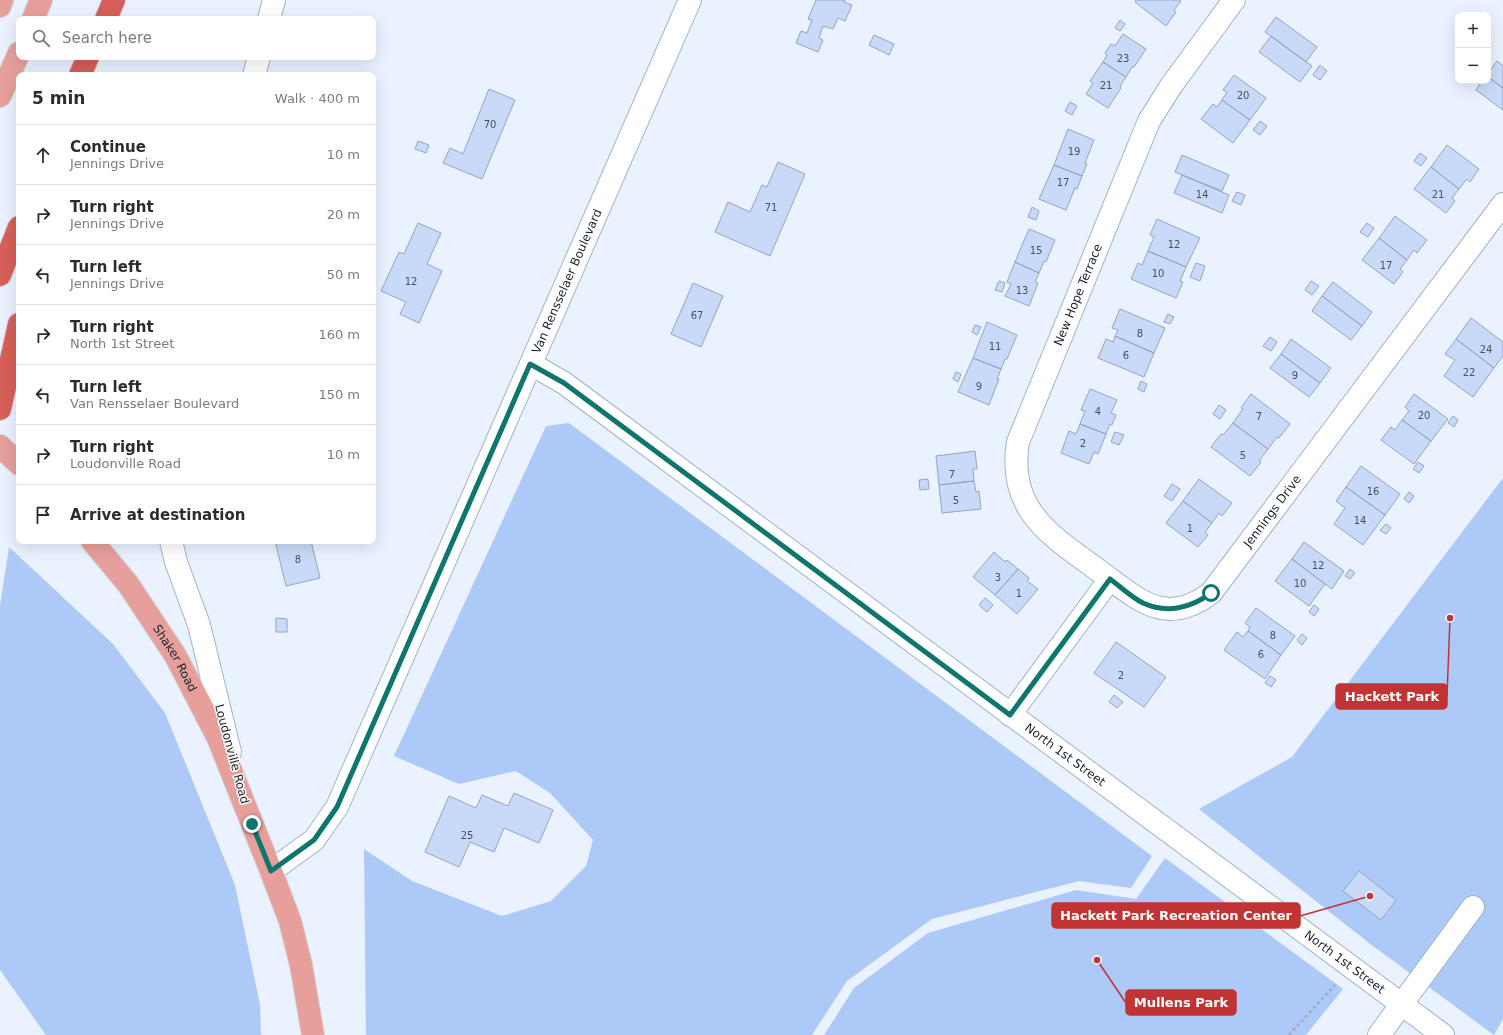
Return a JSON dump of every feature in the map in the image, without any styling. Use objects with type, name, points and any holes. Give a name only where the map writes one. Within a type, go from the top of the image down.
[{"type":"highway","points":[[81,72],[87,60]]},
{"type":"highway","points":[[94,72],[97,60]]},
{"type":"highway","points":[[0,275],[16,235]]},
{"type":"highway","points":[[0,409],[16,337]]},
{"type":"main road","points":[[0,6],[2,0]]},
{"type":"main road","points":[[34,16],[41,0]]},
{"type":"main road","points":[[0,96],[16,60]]},
{"type":"main road","points":[[0,446],[16,461]]},
{"type":"main road","name":"Shaker Road","points":[[96,545],[128,584],[175,655],[218,738],[238,787]]},
{"type":"main road","name":"Loudonville Road","points":[[238,787],[290,921],[301,965],[313,1035]]},
{"type":"street","points":[[270,16],[274,0]]},
{"type":"street","name":"Van Rensselaer Boulevard","points":[[271,871],[314,840],[337,807],[690,0]]},
{"type":"street","name":"New Hope Terrace","points":[[1110,579],[1051,535],[1033,516],[1021,493],[1018,481],[1016,461],[1018,442],[1149,121],[1171,86],[1234,0]]},
{"type":"street","points":[[255,72],[258,60]]},
{"type":"street","name":"Jennings Drive","points":[[1110,579],[1143,603],[1163,609],[1184,608],[1203,599],[1211,593],[1503,205]]},
{"type":"street","name":"North 1st Street","points":[[530,364],[564,383],[1443,1035]]},
{"type":"street","name":"Loudonville Road","points":[[172,544],[176,562],[199,625],[238,787]]},
{"type":"street","points":[[1010,715],[1110,579]]},
{"type":"street","points":[[1379,1035],[1473,907]]},
{"type":"path","points":[[1290,1035],[1351,967]]},
{"type":"shaded area","points":[[569,423],[1152,856],[1131,888],[1079,881],[932,919],[847,981],[812,1035],[366,1035],[364,849],[412,881],[502,916],[551,901],[586,866],[593,840],[550,793],[516,771],[459,784],[394,756],[546,426]]},
{"type":"shaded area","points":[[1503,478],[1503,1019],[1494,1035],[1369,943],[1199,809],[1292,757]]},
{"type":"shaded area","points":[[9,547],[113,644],[165,713],[235,885],[260,1005],[261,1035],[46,1035],[0,970],[0,606]]},
{"type":"shaded area","points":[[1165,858],[1343,989],[1306,1035],[824,1035],[854,988],[928,933],[1076,890],[1136,899]]},
{"type":"building","points":[[816,0],[845,0],[844,2],[852,5],[845,21],[838,18],[833,29],[823,26],[819,38],[823,40],[818,52],[796,43],[801,31],[807,33],[812,20],[808,19]]},
{"type":"building","points":[[1136,0],[1181,1],[1174,10],[1176,12],[1166,26],[1135,2]]},
{"type":"building","points":[[1276,17],[1317,47],[1306,62],[1265,32]]},
{"type":"building","points":[[1120,20],[1125,24],[1120,31],[1115,28]]},
{"type":"building","points":[[1123,34],[1146,49],[1126,77],[1103,62],[1107,55],[1105,53],[1111,44],[1115,46]]},
{"type":"building","points":[[874,35],[894,44],[889,55],[869,45]]},
{"type":"building","points":[[1271,36],[1312,66],[1300,82],[1259,52]]},
{"type":"building","points":[[1497,61],[1503,66],[1503,88],[1491,79],[1491,69]]},
{"type":"building","points":[[1103,62],[1126,77],[1108,108],[1086,94],[1093,83],[1090,81]]},
{"type":"building","points":[[1320,65],[1327,71],[1320,80],[1313,75]]},
{"type":"building","points":[[1234,75],[1266,98],[1250,120],[1222,100],[1227,92],[1223,90]]},
{"type":"building","points":[[1491,79],[1503,88],[1503,110],[1476,90],[1480,84],[1491,84]]},
{"type":"building","points":[[489,89],[515,100],[482,179],[443,163],[450,148],[463,154]]},
{"type":"building","points":[[1222,100],[1250,120],[1233,143],[1201,119],[1213,104],[1217,107]]},
{"type":"building","points":[[1070,102],[1077,106],[1072,115],[1065,111]]},
{"type":"building","points":[[1260,121],[1267,126],[1260,135],[1253,130]]},
{"type":"building","points":[[1068,129],[1094,140],[1085,163],[1087,164],[1082,176],[1054,165]]},
{"type":"building","points":[[418,141],[429,145],[426,153],[415,149]]},
{"type":"building","points":[[1447,145],[1479,169],[1470,182],[1467,179],[1459,189],[1431,167]]},
{"type":"building","points":[[1420,153],[1427,158],[1421,166],[1414,161]]},
{"type":"building","points":[[1182,155],[1229,175],[1222,191],[1175,172]]},
{"type":"building","points":[[778,162],[805,174],[770,256],[715,232],[728,202],[750,212],[762,185],[767,187]]},
{"type":"building","points":[[1054,165],[1082,176],[1077,189],[1075,188],[1066,210],[1039,199]]},
{"type":"building","points":[[1431,167],[1459,189],[1452,198],[1455,201],[1446,213],[1414,189]]},
{"type":"building","points":[[1182,175],[1229,195],[1222,213],[1174,193]]},
{"type":"building","points":[[1237,192],[1245,195],[1241,205],[1232,201]]},
{"type":"building","points":[[1032,207],[1039,211],[1036,220],[1028,217]]},
{"type":"building","points":[[1395,216],[1427,240],[1417,253],[1414,250],[1407,260],[1379,238]]},
{"type":"building","points":[[1157,219],[1200,238],[1186,267],[1148,251],[1154,237],[1150,235]]},
{"type":"building","points":[[418,223],[441,233],[427,264],[442,271],[419,323],[400,314],[406,302],[381,291],[399,252],[404,254]]},
{"type":"building","points":[[1367,223],[1374,228],[1368,237],[1360,232]]},
{"type":"building","points":[[1029,229],[1055,240],[1046,262],[1044,261],[1039,273],[1015,262]]},
{"type":"building","points":[[1379,238],[1407,260],[1400,269],[1403,272],[1394,284],[1362,260]]},
{"type":"building","points":[[1148,251],[1186,267],[1180,281],[1183,282],[1176,298],[1131,279],[1138,263],[1142,265]]},
{"type":"building","points":[[1015,262],[1039,273],[1035,282],[1038,283],[1029,306],[1005,296],[1011,284],[1007,282]]},
{"type":"building","points":[[1196,263],[1205,266],[1200,281],[1190,277]]},
{"type":"building","points":[[999,281],[1005,283],[1002,292],[995,290]]},
{"type":"building","points":[[1311,281],[1319,286],[1312,295],[1305,290]]},
{"type":"building","points":[[1333,282],[1372,312],[1362,326],[1322,296]]},
{"type":"building","points":[[693,283],[723,296],[701,347],[671,334]]},
{"type":"building","points":[[1322,296],[1362,326],[1351,340],[1312,311]]},
{"type":"building","points":[[1120,309],[1165,328],[1154,353],[1115,336],[1118,330],[1112,328]]},
{"type":"building","points":[[1168,314],[1174,317],[1170,324],[1164,322]]},
{"type":"building","points":[[1471,318],[1503,342],[1503,356],[1494,368],[1456,339]]},
{"type":"building","points":[[987,322],[1017,335],[1001,369],[973,358]]},
{"type":"building","points":[[975,325],[981,327],[977,335],[972,332]]},
{"type":"building","points":[[1115,336],[1154,353],[1144,377],[1098,358],[1106,339],[1113,342]]},
{"type":"building","points":[[1270,337],[1277,342],[1271,351],[1263,346]]},
{"type":"building","points":[[1291,339],[1331,368],[1320,383],[1281,354]]},
{"type":"building","points":[[1456,339],[1494,368],[1473,397],[1444,376],[1455,360],[1445,354]]},
{"type":"building","points":[[1281,354],[1320,383],[1309,397],[1270,368]]},
{"type":"building","points":[[973,358],[1001,369],[997,379],[999,379],[989,405],[958,392]]},
{"type":"building","points":[[956,372],[961,374],[958,382],[953,379]]},
{"type":"building","points":[[1141,381],[1147,384],[1144,392],[1138,389]]},
{"type":"building","points":[[1090,389],[1117,400],[1111,413],[1116,415],[1106,434],[1080,424],[1085,411],[1081,410]]},
{"type":"building","points":[[1251,394],[1290,424],[1268,449],[1233,423]]},
{"type":"building","points":[[1414,394],[1448,419],[1431,441],[1402,420],[1409,411],[1405,407]]},
{"type":"building","points":[[1219,405],[1226,410],[1220,419],[1213,414]]},
{"type":"building","points":[[1453,416],[1458,420],[1454,427],[1448,423]]},
{"type":"building","points":[[1402,420],[1431,441],[1414,464],[1381,440],[1391,427],[1395,430]]},
{"type":"building","points":[[1233,423],[1268,449],[1259,461],[1261,462],[1250,476],[1211,447],[1221,434],[1223,435]]},
{"type":"building","points":[[1080,424],[1106,434],[1098,454],[1094,452],[1089,464],[1061,453],[1069,431],[1076,434]]},
{"type":"building","points":[[1115,432],[1124,435],[1119,445],[1111,442]]},
{"type":"building","points":[[975,451],[977,469],[973,469],[974,481],[939,485],[936,456]]},
{"type":"building","points":[[1418,462],[1424,466],[1419,473],[1413,469]]},
{"type":"building","points":[[1361,466],[1400,494],[1385,515],[1346,487]]},
{"type":"building","points":[[928,479],[929,489],[920,490],[919,480]]},
{"type":"building","points":[[1199,479],[1232,503],[1222,516],[1219,513],[1212,523],[1183,501]]},
{"type":"building","points":[[974,481],[976,492],[979,491],[981,509],[942,513],[939,485]]},
{"type":"building","points":[[1172,484],[1180,489],[1172,501],[1164,496]]},
{"type":"building","points":[[1346,487],[1385,515],[1363,545],[1334,524],[1345,508],[1336,501]]},
{"type":"building","points":[[1409,492],[1414,496],[1409,503],[1404,499]]},
{"type":"building","points":[[1183,501],[1212,523],[1205,532],[1208,535],[1198,547],[1166,523]]},
{"type":"building","points":[[1386,524],[1391,528],[1386,534],[1380,530]]},
{"type":"building","points":[[1304,542],[1344,571],[1332,589],[1292,559]]},
{"type":"building","points":[[276,544],[312,544],[320,578],[286,586]]},
{"type":"building","points":[[994,552],[1005,562],[1007,560],[1018,569],[995,595],[973,577]]},
{"type":"building","points":[[1292,559],[1325,584],[1309,606],[1275,581]]},
{"type":"building","points":[[1018,569],[1029,578],[1027,581],[1038,589],[1017,614],[995,595]]},
{"type":"building","points":[[1350,569],[1355,573],[1350,579],[1345,576]]},
{"type":"building","points":[[985,598],[993,605],[987,612],[979,605]]},
{"type":"building","points":[[1314,605],[1319,609],[1314,616],[1309,612]]},
{"type":"building","points":[[1256,608],[1295,636],[1281,655],[1248,631],[1250,627],[1245,623]]},
{"type":"building","points":[[276,618],[287,619],[287,632],[276,632]]},
{"type":"building","points":[[1248,631],[1281,655],[1265,679],[1224,650],[1237,632],[1243,637]]},
{"type":"building","points":[[1302,634],[1307,638],[1302,645],[1297,640]]},
{"type":"building","points":[[1116,642],[1166,677],[1144,707],[1094,673]]},
{"type":"building","points":[[1270,676],[1276,680],[1271,687],[1265,683]]},
{"type":"building","points":[[1114,695],[1123,702],[1117,708],[1109,702]]},
{"type":"building","points":[[514,793],[553,810],[539,843],[504,828],[494,852],[470,842],[459,867],[425,852],[449,796],[476,808],[482,795],[508,806]]},
{"type":"building","points":[[1359,871],[1396,900],[1381,920],[1343,891]]},
{"type":"place","name":"Hackett Park","points":[[1450,618]]},
{"type":"place","name":"Hackett Park Recreation Center","points":[[1370,896]]},
{"type":"place","name":"Mullens Park","points":[[1097,960]]},
{"type":"route","points":[[252,824],[271,871],[314,840],[337,807],[434,588],[530,364],[564,383],[1010,715],[1110,579],[1143,603],[1163,609],[1184,608],[1203,599],[1211,593]]}]
